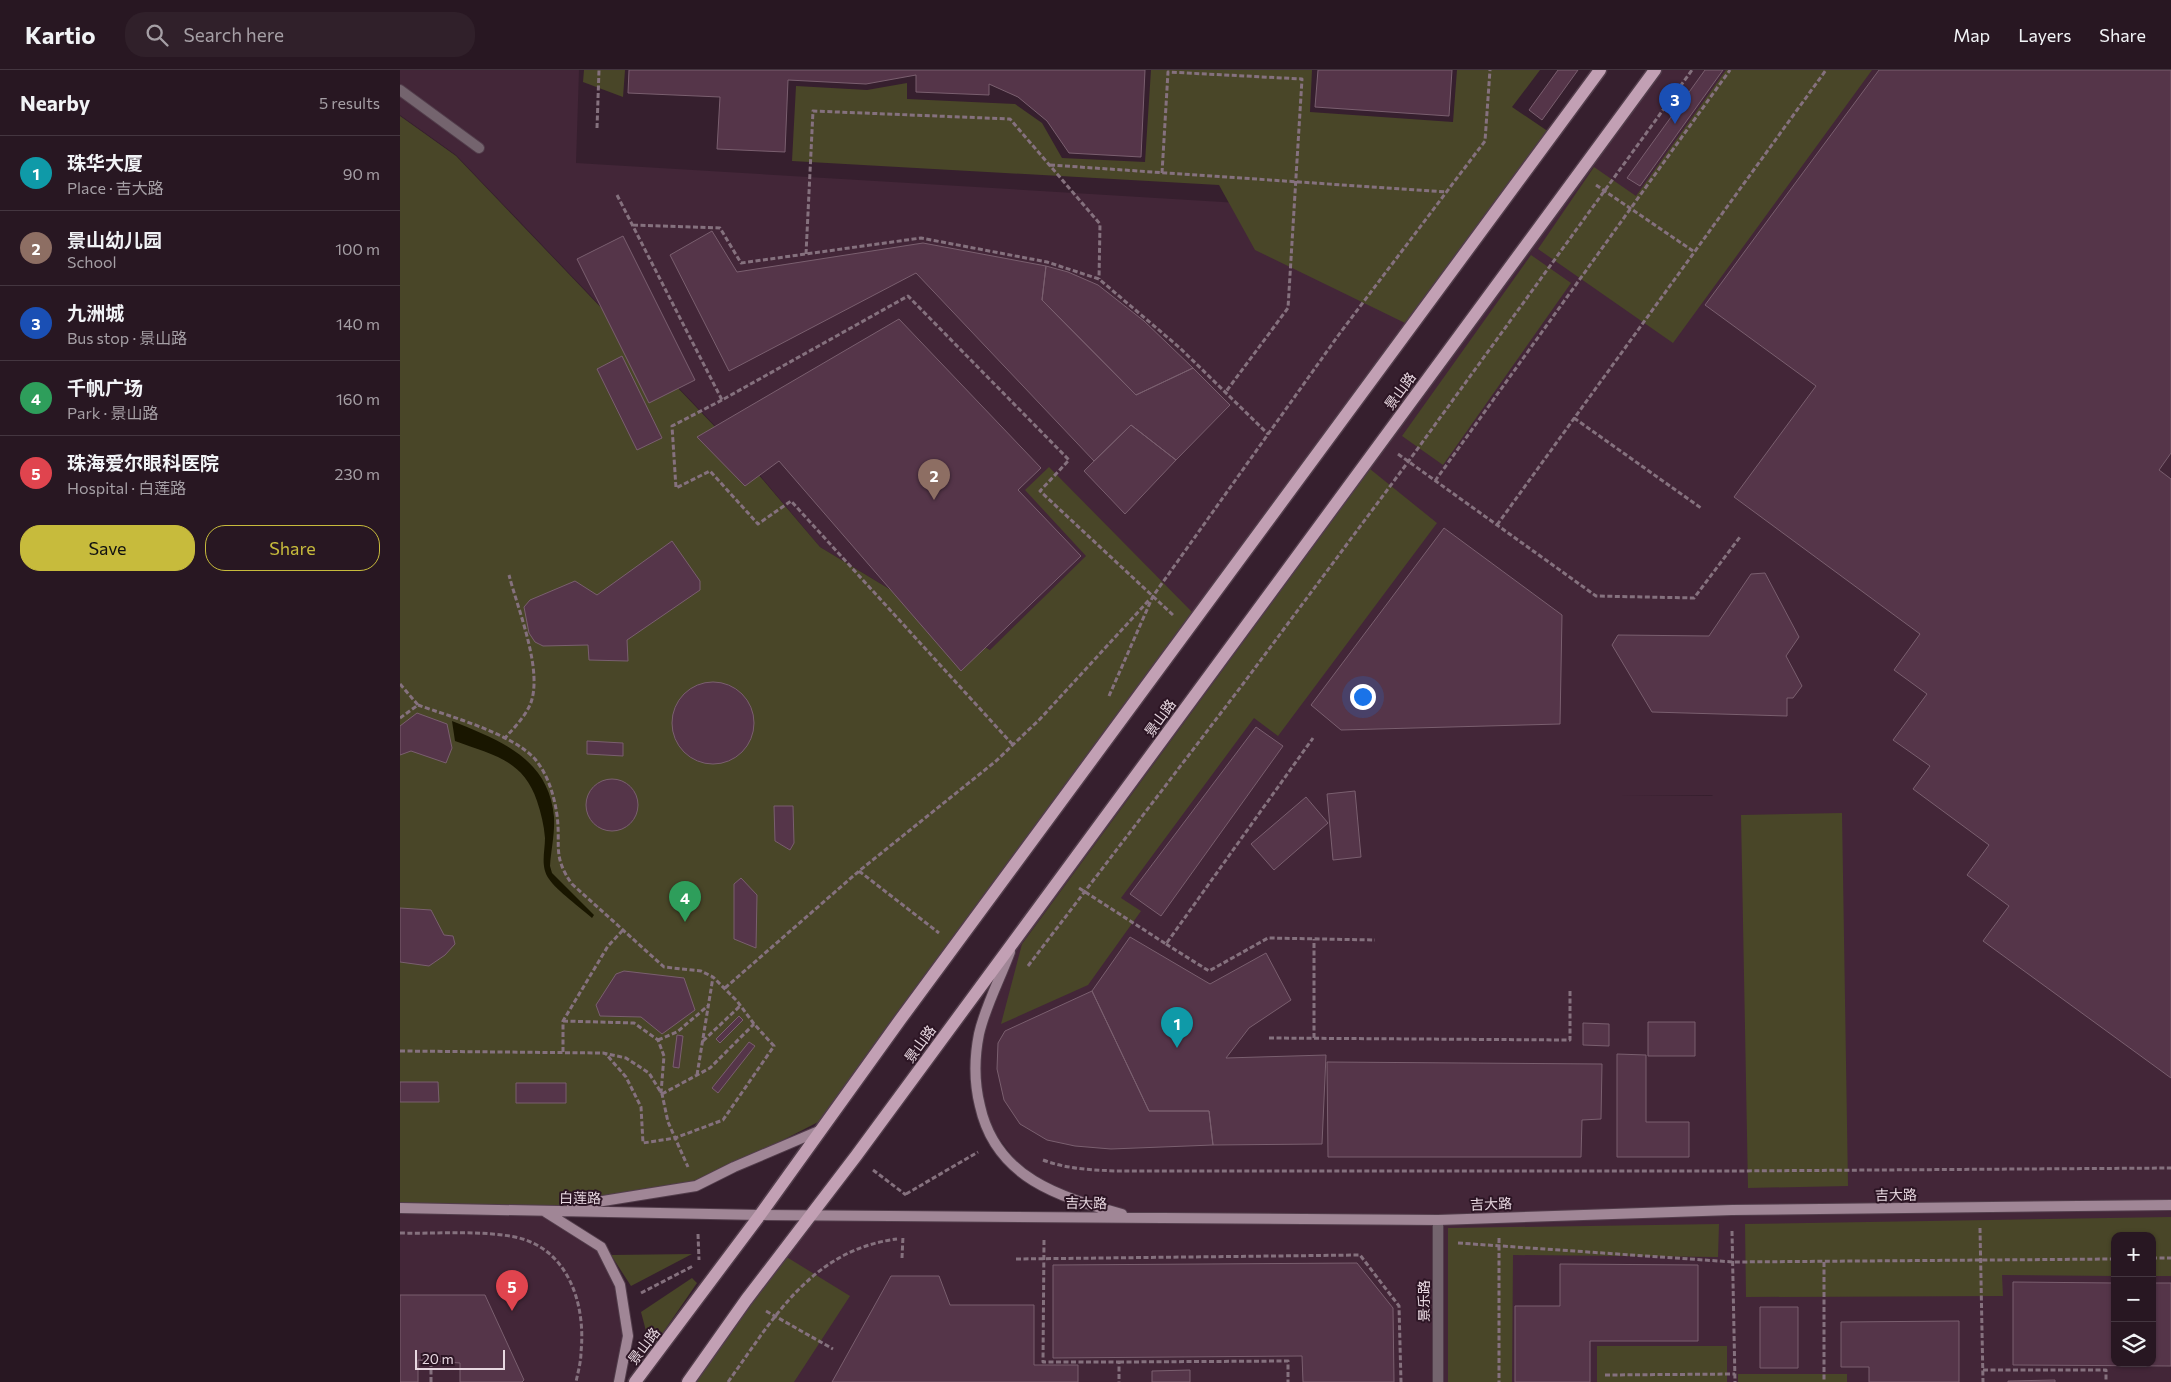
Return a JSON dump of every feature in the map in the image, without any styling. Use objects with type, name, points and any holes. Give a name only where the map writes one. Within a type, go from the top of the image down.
[{"type":"main road","name":"景山路","points":[[635,1382],[760,1215],[955,945],[1600,70]]},
{"type":"main road","name":"景山路","points":[[688,1382],[1655,70]]},
{"type":"main road","points":[[1014,942],[980,1032],[975,1057],[976,1088],[982,1118],[993,1142],[1005,1158],[1028,1178],[1052,1191],[1081,1203],[1138,1218]]},
{"type":"main road","points":[[544,1211],[696,1186],[734,1167],[821,1130]]},
{"type":"main road","name":"吉大路","points":[[811,1214],[1438,1220],[1732,1210],[2171,1205]]},
{"type":"main road","name":"白莲路","points":[[400,1208],[760,1215],[811,1214]]},
{"type":"main road","points":[[544,1211],[601,1247],[620,1285],[628,1336],[619,1382]]},
{"type":"street","points":[[400,90],[479,148]]},
{"type":"street","name":"景乐路","points":[[1438,1220],[1438,1382]]},
{"type":"path","points":[[597,128],[599,70]]},
{"type":"path","points":[[725,988],[859,870],[1013,746],[1153,596],[1268,434],[1485,141],[1490,70]]},
{"type":"path","points":[[1027,968],[1243,684],[1408,462],[1692,70]]},
{"type":"path","points":[[1435,480],[1730,70]]},
{"type":"path","points":[[1497,525],[1693,251],[1826,70]]},
{"type":"path","points":[[1162,173],[1168,72],[1302,78],[1288,308],[1226,393]]},
{"type":"path","points":[[806,254],[813,111],[1010,119],[1100,224],[1099,279]]},
{"type":"path","points":[[1050,165],[1446,192]]},
{"type":"path","points":[[1579,173],[1693,251]]},
{"type":"path","points":[[617,195],[722,400]]},
{"type":"path","points":[[632,224],[720,228],[740,263],[921,238],[1047,262],[1099,279],[1180,348],[1268,434]]},
{"type":"path","points":[[1013,746],[791,501],[758,524],[710,471],[676,488],[672,426],[908,296],[1069,460],[1040,492],[1188,628]]},
{"type":"path","points":[[1574,418],[1701,508]]},
{"type":"path","points":[[1381,442],[1596,596],[1694,598],[1740,537]]},
{"type":"path","points":[[504,738],[530,706],[535,688],[535,670],[509,575]]},
{"type":"path","points":[[1104,703],[1110,695],[1153,596]]},
{"type":"path","points":[[400,684],[418,705],[504,738],[534,759],[547,778],[555,798],[557,852],[562,870],[572,884],[664,967],[701,971],[713,977],[725,988],[774,1046],[723,1120],[675,1138],[643,1144],[641,1107],[626,1077],[605,1053]]},
{"type":"path","points":[[400,718],[418,705]]},
{"type":"path","points":[[1166,944],[1313,738]]},
{"type":"path","points":[[859,870],[955,945]]},
{"type":"path","points":[[1062,876],[1209,971],[1268,938],[1375,940]]},
{"type":"path","points":[[933,941],[945,925]]},
{"type":"path","points":[[563,1052],[563,1021],[608,946],[623,930]]},
{"type":"path","points":[[1314,939],[1314,1038]]},
{"type":"path","points":[[697,1075],[713,977]]},
{"type":"path","points":[[1269,1038],[1570,1040],[1570,990]]},
{"type":"path","points":[[658,1040],[677,1032],[708,1006]]},
{"type":"path","points":[[702,1041],[740,1006]]},
{"type":"path","points":[[563,1021],[634,1023],[658,1040],[664,1056],[661,1093]]},
{"type":"path","points":[[661,1093],[710,1068],[754,1024]]},
{"type":"path","points":[[400,1051],[605,1053],[626,1058],[649,1073],[661,1093],[668,1122],[696,1186]]},
{"type":"path","points":[[906,1195],[993,1142]]},
{"type":"path","points":[[856,1156],[906,1195]]},
{"type":"path","points":[[1041,1160],[1056,1165],[1083,1169],[1116,1171],[1731,1171],[2171,1168]]},
{"type":"path","points":[[902,1258],[906,1195]]},
{"type":"path","points":[[1980,1207],[1983,1382]]},
{"type":"path","points":[[1732,1210],[1735,1382]]},
{"type":"path","points":[[1499,1218],[1499,1382]]},
{"type":"path","points":[[400,1233],[498,1235],[531,1242],[550,1254],[561,1264],[571,1280],[578,1301],[581,1317],[582,1352],[576,1382]]},
{"type":"path","points":[[728,1382],[796,1290],[824,1266],[854,1250],[882,1241],[913,1238]]},
{"type":"path","points":[[1035,1239],[1054,1240]]},
{"type":"path","points":[[1044,1240],[1043,1362],[1288,1361],[1288,1382]]},
{"type":"path","points":[[1438,1241],[1733,1262],[2111,1259]]},
{"type":"path","points":[[1016,1259],[1360,1255],[1399,1306],[1401,1382]]},
{"type":"path","points":[[2156,1258],[2171,1258]]},
{"type":"path","points":[[1824,1262],[1824,1382]]},
{"type":"path","points":[[1119,1362],[1119,1382]]},
{"type":"path","points":[[431,1366],[431,1382]]},
{"type":"path","points":[[1983,1370],[2106,1370],[2106,1382]]},
{"type":"path","points":[[1605,1375],[1734,1374]]},
{"type":"shaded area","points":[[400,70],[579,70],[576,163],[1490,218],[1116,726],[820,547],[741,453],[456,155],[400,115]]},
{"type":"shaded area","points":[[584,70],[625,70],[623,97],[583,82]]},
{"type":"shaded area","points":[[1151,70],[1312,70],[1310,112],[1453,122],[1457,70],[1540,70],[1512,107],[1549,132],[1405,323],[1255,250],[1219,185],[792,161],[796,86],[867,90],[907,83],[907,99],[1015,104],[1042,123],[1062,158],[1145,162]]},
{"type":"shaded area","points":[[1655,70],[2171,70],[2171,1382],[690,1382],[811,1214],[1137,1217],[1028,1177],[984,1118],[976,1057],[1014,942]],"holes":[[[1619,795],[1712,795],[1713,796]]]},
{"type":"shaded area","points":[[1726,70],[1872,70],[1673,343],[1538,249],[1594,167],[1636,196]]},
{"type":"shaded area","points":[[400,116],[456,156],[740,453],[820,547],[990,650],[1086,556],[1025,490],[1049,467],[1192,612],[826,1118],[693,1186],[543,1210],[400,1208]]},
{"type":"shaded area","points":[[1531,255],[1571,283],[1443,465],[1402,436]]},
{"type":"shaded area","points":[[1370,469],[1437,523],[1278,736],[1254,718],[1121,898],[1141,911],[1088,985],[1001,1024],[1022,944]]},
{"type":"shaded area","points":[[452,721],[504,744],[532,766],[543,780],[550,797],[554,817],[550,866],[552,873],[594,915],[592,918],[558,889],[546,874],[544,864],[545,838],[542,819],[531,787],[515,767],[505,760],[455,741]]},
{"type":"shaded area","points":[[1842,813],[1848,1186],[1748,1188],[1741,815]]},
{"type":"shaded area","points":[[400,1208],[543,1211],[601,1247],[619,1285],[628,1336],[619,1382],[400,1382]]},
{"type":"shaded area","points":[[2171,1217],[2171,1276],[2156,1276],[2156,1232],[2111,1232],[2111,1276],[2002,1275],[2003,1296],[1746,1297],[1745,1224]]},
{"type":"shaded area","points":[[1719,1224],[1718,1257],[1513,1255],[1512,1382],[1448,1382],[1448,1228]]},
{"type":"shaded area","points":[[692,1254],[631,1286],[611,1255]]},
{"type":"shaded area","points":[[785,1256],[850,1296],[794,1382],[694,1382]]},
{"type":"shaded area","points":[[692,1278],[697,1283],[651,1350],[641,1312]]},
{"type":"shaded area","points":[[1597,1346],[1727,1346],[1727,1382],[1597,1382]]},
{"type":"shaded area","points":[[1738,1374],[1847,1374],[1847,1382],[1738,1382]]},
{"type":"building","points":[[629,70],[1145,70],[1141,157],[1069,153],[1047,121],[1018,97],[989,84],[989,95],[916,92],[916,75],[866,84],[788,80],[785,152],[717,149],[720,97],[628,93]]},
{"type":"building","points":[[1318,70],[1452,70],[1449,116],[1315,107]]},
{"type":"building","points":[[1558,70],[1578,70],[1542,120],[1529,110]]},
{"type":"building","points":[[1705,70],[1723,70],[1640,186],[1627,178]]},
{"type":"building","points":[[1879,70],[2171,70],[2171,453],[2159,470],[2171,479],[2171,1078],[1983,941],[2009,906],[1967,875],[1989,845],[1913,789],[1930,766],[1893,740],[1927,694],[1894,670],[1920,634],[1734,497],[1816,386],[1705,305]]},
{"type":"building","points":[[712,231],[737,272],[923,243],[1046,266],[1042,300],[1136,395],[1193,368],[1230,405],[1176,460],[1131,425],[1094,461],[916,273],[729,371],[670,255]]},
{"type":"building","points":[[623,236],[695,380],[649,403],[577,259]]},
{"type":"building","points":[[1046,266],[1068,272],[1098,285],[1144,321],[1193,368],[1136,395],[1042,300]]},
{"type":"building","points":[[899,319],[1041,468],[1018,490],[1081,556],[961,671],[779,461],[745,486],[697,437]]},
{"type":"building","points":[[622,356],[662,438],[637,450],[597,369]]},
{"type":"building","points":[[1131,425],[1176,460],[1125,514],[1084,471]]},
{"type":"building","points":[[1444,528],[1562,615],[1560,724],[1341,730],[1311,705]]},
{"type":"building","points":[[672,541],[700,581],[700,590],[627,640],[628,661],[589,660],[588,645],[543,646],[535,642],[529,633],[524,607],[530,600],[575,581],[597,595]]},
{"type":"building","points":[[1765,573],[1799,637],[1786,656],[1802,686],[1793,698],[1787,698],[1787,716],[1652,712],[1612,645],[1618,635],[1709,636],[1751,574]]},
{"type":"building","points":[[713,682],[729,685],[742,694],[751,707],[754,723],[751,739],[742,752],[729,761],[713,764],[697,761],[684,752],[675,739],[672,723],[675,707],[684,694],[697,685]]},
{"type":"building","points":[[417,713],[447,724],[452,748],[446,763],[411,751],[400,755],[400,726]]},
{"type":"building","points":[[1256,727],[1283,746],[1161,916],[1130,894]]},
{"type":"building","points":[[587,741],[623,743],[623,756],[587,754]]},
{"type":"building","points":[[607,779],[617,779],[626,783],[634,791],[638,805],[634,819],[626,827],[617,831],[607,831],[598,827],[590,819],[586,810],[586,800],[590,791],[598,783]]},
{"type":"building","points":[[1355,791],[1361,857],[1333,860],[1327,794]]},
{"type":"building","points":[[1306,797],[1328,823],[1274,870],[1251,844]]},
{"type":"building","points":[[774,806],[793,806],[794,843],[790,850],[775,841]]},
{"type":"building","points":[[741,878],[757,895],[756,948],[734,939],[734,884]]},
{"type":"building","points":[[400,908],[431,910],[444,935],[453,936],[455,944],[445,955],[429,966],[400,962]]},
{"type":"building","points":[[1130,937],[1210,984],[1266,953],[1291,1000],[1249,1028],[1226,1058],[1326,1055],[1322,1144],[1213,1145],[1209,1111],[1149,1111],[1092,991]]},
{"type":"building","points":[[624,971],[684,978],[695,1010],[662,1034],[641,1017],[600,1016],[596,1005],[616,974]]},
{"type":"building","points":[[1092,991],[1149,1111],[1209,1111],[1213,1145],[1111,1149],[1075,1146],[1047,1140],[1020,1124],[1004,1100],[997,1069],[998,1043],[1005,1031]]},
{"type":"building","points":[[739,1016],[743,1020],[720,1043],[716,1039]]},
{"type":"building","points":[[1648,1022],[1695,1022],[1695,1056],[1648,1056]]},
{"type":"building","points":[[1583,1023],[1609,1024],[1609,1046],[1583,1045]]},
{"type":"building","points":[[677,1035],[683,1036],[679,1068],[673,1067]]},
{"type":"building","points":[[749,1042],[755,1046],[718,1093],[712,1088]]},
{"type":"building","points":[[1617,1054],[1646,1055],[1646,1122],[1689,1122],[1689,1157],[1617,1157]]},
{"type":"building","points":[[1327,1062],[1602,1064],[1601,1119],[1582,1120],[1581,1157],[1328,1157]]},
{"type":"building","points":[[400,1082],[438,1082],[439,1102],[400,1102]]},
{"type":"building","points":[[516,1083],[566,1083],[566,1103],[516,1103]]},
{"type":"building","points":[[1357,1263],[1393,1308],[1394,1382],[1303,1382],[1302,1356],[1053,1358],[1053,1265]]},
{"type":"building","points":[[1560,1264],[1698,1265],[1698,1341],[1590,1341],[1590,1382],[1515,1382],[1515,1306],[1560,1306]]},
{"type":"building","points":[[891,1276],[939,1276],[950,1305],[1034,1305],[1034,1365],[1078,1365],[1078,1382],[832,1382]]},
{"type":"building","points":[[2013,1282],[2111,1283],[2111,1366],[2013,1365]]},
{"type":"building","points":[[2156,1283],[2171,1283],[2171,1366],[2156,1366]]},
{"type":"building","points":[[400,1295],[485,1295],[524,1380],[522,1382],[460,1382],[460,1363],[418,1360],[418,1382],[400,1382]]},
{"type":"building","points":[[1760,1307],[1798,1307],[1798,1368],[1760,1368]]},
{"type":"building","points":[[1959,1321],[1959,1382],[1869,1382],[1869,1367],[1841,1367],[1841,1322]]},
{"type":"building","points":[[1190,1370],[1190,1382],[1152,1382],[1152,1371]]},
{"type":"building","points":[[2055,1380],[2055,1382],[2008,1382],[2008,1381]]},
{"type":"place","name":"九洲城","points":[[1675,124]]},
{"type":"place","name":"景山幼儿园","points":[[934,500]]},
{"type":"place","name":"千帆广场","points":[[685,922]]},
{"type":"place","name":"珠华大厦","points":[[1177,1048]]},
{"type":"place","name":"珠海爱尔眼科医院","points":[[512,1311]]}]
